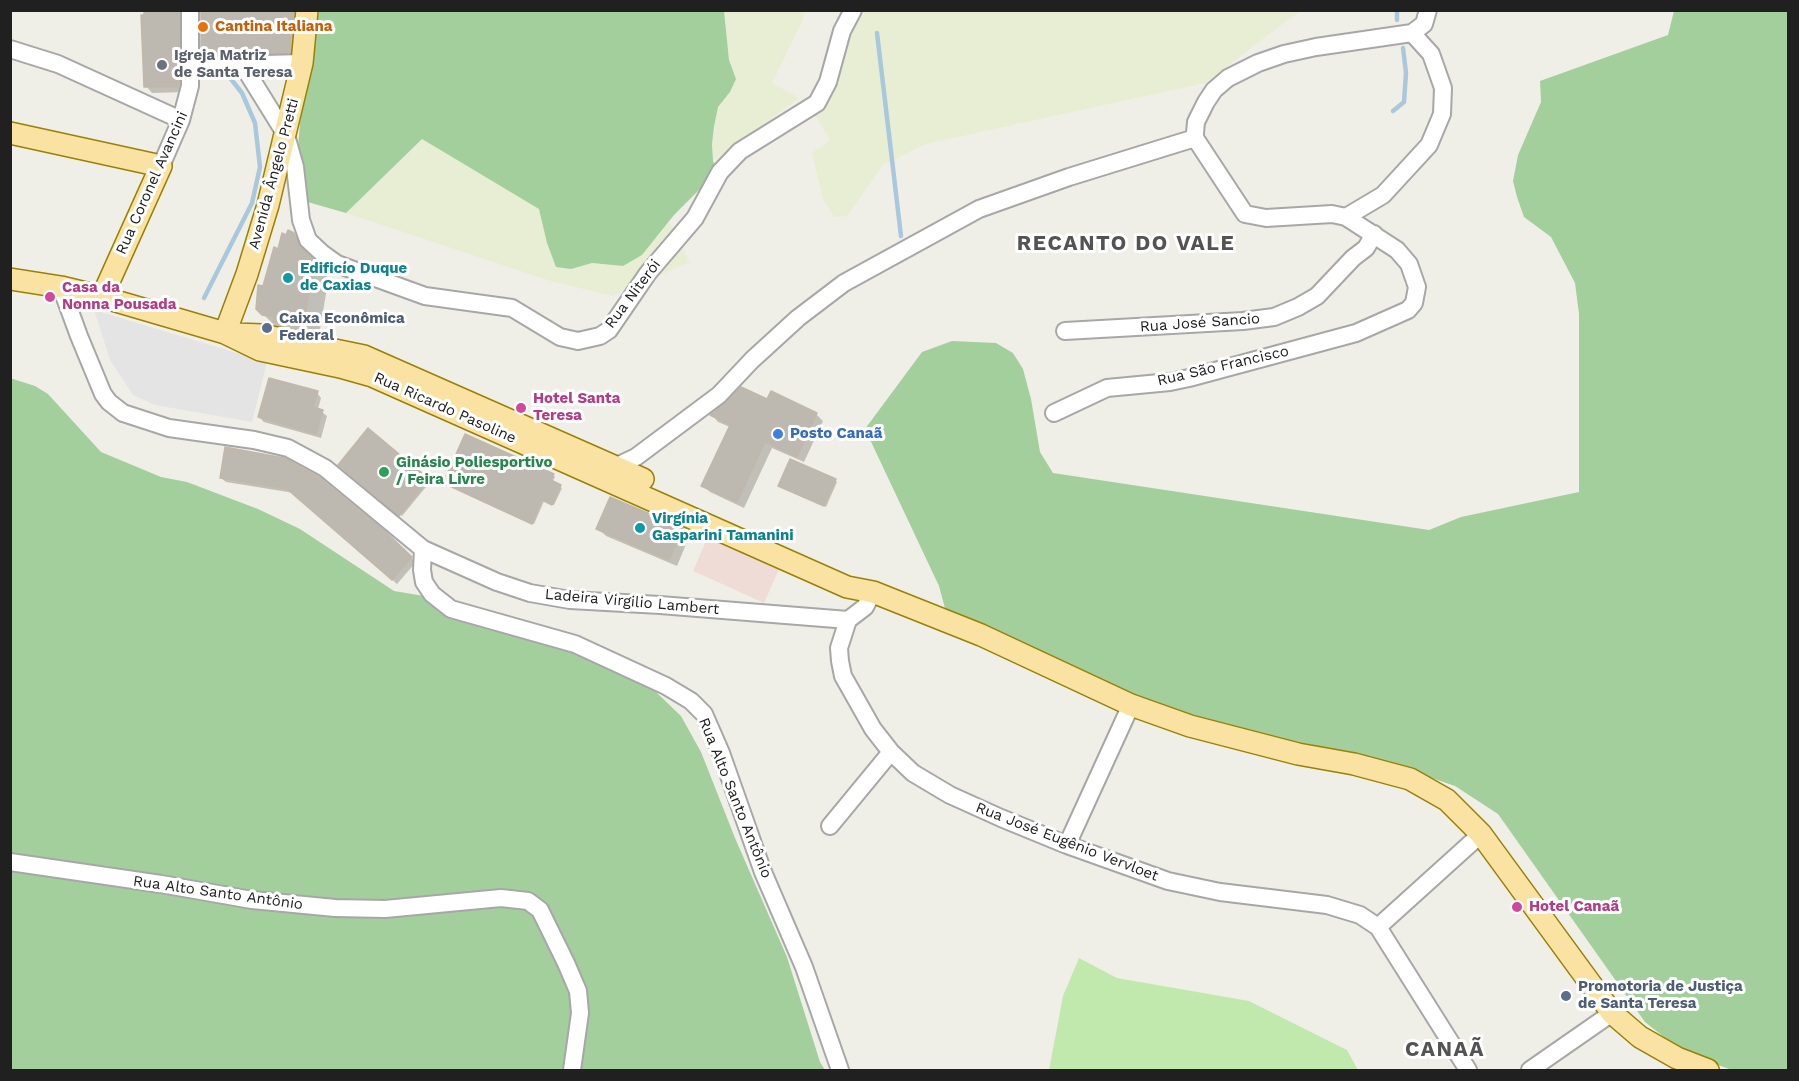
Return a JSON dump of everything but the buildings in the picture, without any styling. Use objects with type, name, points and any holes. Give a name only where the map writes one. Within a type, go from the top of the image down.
[{"type":"main road","name":"Avenida Ângelo Pretti","points":[[225,333],[254,251],[286,135],[302,63],[307,10]]},
{"type":"main road","points":[[10,134],[161,166]]},
{"type":"main road","name":"Rua Coronel Avancini","points":[[102,297],[161,166]]},
{"type":"main road","points":[[10,279],[62,287],[102,297],[225,333]]},
{"type":"main road","name":"Rua Ricardo Pasoline","points":[[225,333],[262,335],[364,356],[852,573],[873,592]]},
{"type":"main road","name":"Rua Ricardo Pasoline","points":[[225,333],[260,350],[372,376],[847,587],[873,592]]},
{"type":"main road","points":[[873,592],[981,635],[1131,705],[1190,726],[1298,754],[1354,764],[1410,779],[1447,800],[1481,834],[1612,1013],[1649,1042],[1677,1058],[1708,1071]]},
{"type":"street","name":"Rua Coronel Avancini","points":[[161,166],[181,120],[190,86],[190,10]]},
{"type":"street","name":"Rua Niterói","points":[[230,64],[286,135],[296,167],[301,220],[308,240],[337,264],[425,296],[512,308],[560,337],[570,340],[589,340],[609,330],[648,273],[695,218],[720,172],[727,164],[740,151],[760,137],[817,103],[828,82],[842,31],[852,10]]},
{"type":"street","points":[[1374,234],[1346,217],[1332,214],[1266,218],[1245,214],[1195,138],[1196,122],[1214,90],[1228,78],[1258,63],[1316,47],[1412,33],[1424,24],[1428,10]]},
{"type":"street","points":[[1346,217],[1383,195],[1429,145],[1442,114],[1443,88],[1431,54],[1412,33]]},
{"type":"street","points":[[10,49],[58,64],[181,120]]},
{"type":"street","points":[[191,66],[302,63]]},
{"type":"street","points":[[615,467],[636,456],[719,395],[752,360],[791,325],[844,283],[979,209],[1069,177],[1195,138]]},
{"type":"street","name":"Rua São Francisco","points":[[1054,413],[1107,388],[1189,378],[1356,333],[1408,310],[1414,303],[1416,295],[1415,281],[1404,257],[1374,234]]},
{"type":"street","name":"Rua José Sancio","points":[[1065,331],[1243,321],[1274,317],[1317,296],[1353,258],[1366,248],[1374,234]]},
{"type":"street","name":"Ladeira Virgilio Lambert","points":[[62,287],[103,394],[109,402],[123,412],[169,428],[254,440],[288,448],[325,468],[423,549],[497,582],[530,593],[600,603],[660,605],[848,620]]},
{"type":"street","name":"Rua Alto Santo Antônio","points":[[423,549],[424,582],[432,594],[451,609],[575,644],[666,686],[691,701],[704,714],[721,753],[763,872],[804,967],[840,1071]]},
{"type":"street","name":"Rua José Eugênio Vervloet","points":[[873,592],[865,607],[848,620],[839,648],[843,676],[873,729],[891,752],[913,773],[950,795],[1067,845],[1167,882],[1220,892],[1327,905],[1360,915],[1378,927],[1468,1071]]},
{"type":"street","points":[[1067,845],[1131,705]]},
{"type":"street","points":[[830,826],[891,752]]},
{"type":"street","points":[[1378,927],[1481,834]]},
{"type":"street","name":"Rua Alto Santo Antônio","points":[[10,862],[252,900],[325,907],[385,909],[501,898],[528,901],[540,910],[578,991],[580,1013],[572,1071]]},
{"type":"street","points":[[1530,1071],[1612,1013]]},
{"type":"shaded area","points":[[94,310],[267,362],[252,422],[155,405],[133,395],[110,360]]},
{"type":"shaded area","points":[[709,534],[781,565],[764,603],[693,571]]},
{"type":"green space","points":[[319,11],[724,11],[729,60],[736,79],[730,92],[718,107],[714,127],[713,161],[718,171],[674,215],[642,255],[623,266],[592,263],[571,269],[556,267],[547,243],[539,209],[422,139],[346,213],[304,201],[298,147]]},
{"type":"green space","points":[[724,11],[805,11],[802,22],[772,83],[799,98],[713,161],[712,144],[718,107],[730,92],[735,79],[729,60]]},
{"type":"green space","points":[[850,11],[1302,11],[1205,83],[926,144],[883,165],[847,216],[834,217],[823,199],[812,153],[830,140],[809,105]]},
{"type":"green space","points":[[1674,11],[1788,11],[1788,1070],[1732,1070],[1704,1060],[1673,1044],[1645,1022],[1498,814],[1455,786],[1309,744],[1208,725],[1161,713],[946,612],[939,586],[865,429],[922,352],[952,341],[996,343],[1013,353],[1023,369],[1031,399],[1040,452],[1053,473],[1429,530],[1461,517],[1579,492],[1579,314],[1575,283],[1551,237],[1524,217],[1513,181],[1518,155],[1541,102],[1540,81],[1668,35]]},
{"type":"green space","points":[[421,138],[540,209],[547,243],[571,269],[592,263],[623,266],[642,255],[669,222],[690,262],[613,296],[550,281],[346,213]]},
{"type":"green space","points":[[10,378],[35,386],[48,394],[101,452],[161,477],[187,482],[258,509],[300,529],[394,591],[436,598],[568,647],[656,692],[681,716],[701,752],[735,838],[787,957],[820,1062],[825,1070],[11,1070]]},
{"type":"green space","points":[[1079,958],[1117,978],[1249,1001],[1347,1050],[1358,1070],[1049,1070],[1063,996]]},
{"type":"waterway","points":[[1397,10],[1397,20]]},
{"type":"waterway","points":[[877,33],[901,236]]},
{"type":"waterway","points":[[1393,111],[1404,102],[1406,73],[1403,48]]},
{"type":"waterway","points":[[204,298],[252,203],[260,167],[255,123],[242,93],[227,74],[226,69]]},
{"type":"place","name":"Cantina Italiana","points":[[203,27]]},
{"type":"place","name":"Igreja Matriz de Santa Teresa","points":[[162,65]]},
{"type":"place","name":"Edificío Duque de Caxias","points":[[288,278]]},
{"type":"place","name":"Casa da Nonna Pousada","points":[[50,297]]},
{"type":"place","name":"Caixa Econômica Federal","points":[[267,328]]},
{"type":"place","name":"Hotel Santa Teresa","points":[[521,408]]},
{"type":"place","name":"Posto Canaã","points":[[778,434]]},
{"type":"place","name":"Ginásio Poliesportivo / Feira Livre","points":[[384,472]]},
{"type":"place","name":"Virgínia Gasparini Tamanini","points":[[640,528]]},
{"type":"place","name":"Hotel Canaã","points":[[1517,907]]},
{"type":"place","name":"Promotoria de Justiça de Santa Teresa","points":[[1566,996]]},
{"type":"district","name":"RECANTO DO VALE","points":[[1126,244]]},
{"type":"district","name":"CANAÃ","points":[[1445,1050]]}]
